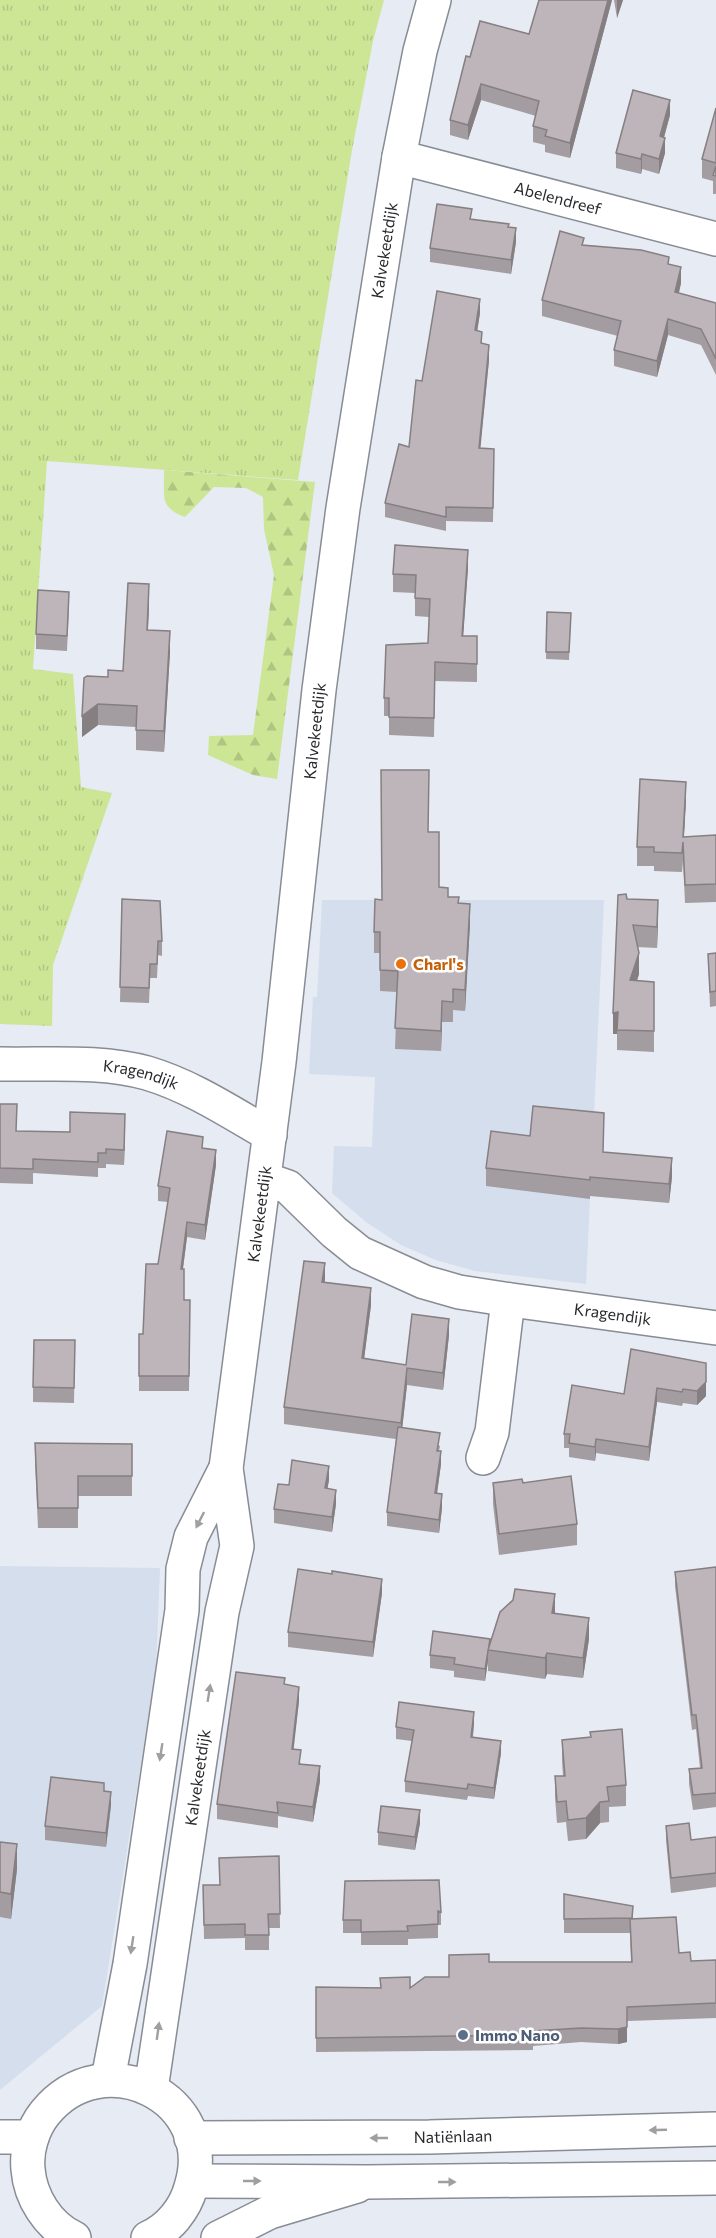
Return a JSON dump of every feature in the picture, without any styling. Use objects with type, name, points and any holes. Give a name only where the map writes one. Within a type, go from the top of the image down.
[{"type":"street","name":"Kalvekeetdijk","points":[[151,2089],[222,1612],[237,1546],[226,1468],[270,1135],[343,508],[399,157],[420,51],[434,0]]},
{"type":"street","name":"Abelendreef","points":[[399,157],[716,239]]},
{"type":"street","name":"Kragendijk","points":[[0,1064],[111,1067],[145,1073],[177,1084],[270,1135]]},
{"type":"street","name":"Kragendijk","points":[[264,1179],[288,1187],[334,1232],[360,1252],[424,1281],[459,1292],[508,1300],[716,1328]]},
{"type":"street","points":[[483,1458],[492,1432],[508,1300]]},
{"type":"street","name":"Kalvekeetdijk","points":[[108,2079],[130,1964],[183,1610],[184,1558],[191,1537],[226,1468]]},
{"type":"street","points":[[74,2238],[55,2226],[14,2180],[28,2158],[16,2137],[40,2119],[53,2103],[69,2090],[88,2082],[108,2079],[130,2081],[151,2089],[176,2109],[191,2138],[194,2152],[193,2181],[188,2198],[179,2213],[167,2226],[148,2238]]},
{"type":"street","name":"Natiënlaan","points":[[191,2138],[429,2138],[716,2129]]},
{"type":"street","points":[[193,2181],[367,2182],[716,2178]]},
{"type":"street","points":[[218,2238],[270,2212],[367,2182]]},
{"type":"shaded area","points":[[322,900],[604,900],[586,1284],[475,1271],[436,1260],[401,1245],[366,1222],[332,1193],[334,1146],[372,1147],[375,1077],[309,1074],[313,997],[317,997]]},
{"type":"shaded area","points":[[0,1566],[160,1568],[156,1670],[102,2006],[0,2090]]},
{"type":"green space","points":[[0,0],[384,0],[373,41],[352,150],[298,480],[47,461],[33,669],[73,674],[81,787],[112,793],[53,965],[52,1026],[0,1024]]},
{"type":"green space","points":[[164,470],[315,482],[277,779],[253,775],[208,755],[209,736],[253,735],[274,575],[264,529],[263,497],[246,488],[214,487],[185,517],[170,509],[167,504],[164,493]]},
{"type":"building","points":[[539,0],[608,0],[570,143],[545,136],[547,130],[533,126],[539,101],[481,84],[468,125],[450,120],[466,56],[470,57],[480,21],[529,34]]},
{"type":"building","points":[[633,90],[670,100],[660,136],[665,138],[659,159],[642,154],[641,159],[616,153]]},
{"type":"building","points":[[716,108],[716,163],[702,159]]},
{"type":"building","points":[[437,204],[472,209],[470,219],[509,224],[508,227],[516,228],[511,260],[430,248]]},
{"type":"building","points":[[560,231],[584,238],[582,245],[641,250],[669,257],[668,264],[681,267],[675,292],[716,303],[716,359],[701,329],[668,319],[657,361],[614,350],[621,321],[542,300]]},
{"type":"building","points":[[437,291],[480,299],[475,330],[482,332],[481,343],[489,345],[479,448],[494,449],[493,508],[446,507],[446,517],[385,503],[399,444],[409,447],[416,380],[422,381]]},
{"type":"building","points":[[395,545],[468,550],[462,636],[477,636],[477,664],[435,662],[434,718],[389,717],[389,698],[384,698],[386,645],[428,643],[430,599],[415,598],[416,575],[393,574]]},
{"type":"building","points":[[128,583],[149,584],[147,630],[170,631],[164,731],[136,730],[137,706],[98,704],[82,716],[84,678],[87,676],[108,677],[108,670],[123,671]]},
{"type":"building","points":[[38,590],[69,592],[67,636],[36,634]]},
{"type":"building","points":[[547,612],[571,613],[569,652],[546,652]]},
{"type":"building","points":[[381,770],[429,770],[428,832],[439,832],[439,887],[448,888],[448,897],[459,897],[458,903],[470,904],[465,990],[453,989],[453,1002],[442,1001],[441,1031],[395,1028],[398,971],[380,970],[380,932],[374,932],[375,899],[382,900]]},
{"type":"building","points":[[640,779],[686,782],[683,837],[716,835],[716,884],[685,885],[683,842],[682,853],[654,852],[654,847],[637,847]]},
{"type":"building","points":[[626,894],[627,899],[658,900],[657,927],[633,925],[639,953],[630,980],[654,982],[654,1031],[617,1030],[618,1012],[613,1013],[618,895]]},
{"type":"building","points":[[122,899],[160,901],[162,941],[158,941],[157,964],[150,964],[149,988],[120,987]]},
{"type":"building","points":[[716,953],[716,991],[710,992],[708,954]]},
{"type":"building","points":[[0,1104],[17,1104],[16,1131],[70,1132],[70,1112],[125,1114],[124,1150],[106,1149],[106,1153],[98,1153],[98,1162],[33,1159],[33,1169],[0,1168]]},
{"type":"building","points":[[533,1106],[604,1113],[603,1152],[672,1158],[669,1184],[590,1177],[590,1180],[486,1168],[491,1131],[530,1136]]},
{"type":"building","points":[[167,1131],[203,1137],[202,1148],[216,1150],[205,1225],[187,1222],[181,1269],[184,1269],[184,1300],[190,1300],[189,1376],[139,1376],[139,1334],[143,1334],[146,1264],[158,1264],[170,1188],[158,1186]]},
{"type":"building","points":[[304,1261],[325,1263],[322,1282],[371,1288],[362,1358],[406,1365],[412,1314],[449,1319],[443,1373],[407,1368],[401,1423],[284,1407]]},
{"type":"building","points":[[34,1340],[75,1340],[74,1388],[33,1387]]},
{"type":"building","points":[[631,1349],[706,1363],[706,1382],[697,1391],[683,1389],[682,1392],[657,1388],[649,1447],[596,1439],[595,1447],[569,1443],[570,1434],[564,1434],[572,1385],[624,1394]]},
{"type":"building","points":[[398,1427],[440,1433],[437,1451],[441,1451],[435,1493],[442,1494],[439,1520],[387,1512]]},
{"type":"building","points":[[35,1443],[132,1444],[132,1476],[78,1476],[78,1508],[38,1508]]},
{"type":"building","points":[[292,1460],[329,1466],[325,1488],[336,1490],[332,1517],[274,1509],[278,1484],[289,1485]]},
{"type":"building","points":[[571,1476],[577,1524],[499,1534],[493,1483],[522,1479],[523,1483]]},
{"type":"building","points":[[716,1567],[716,1793],[693,1795],[689,1769],[702,1768],[696,1715],[692,1715],[675,1572]]},
{"type":"building","points":[[298,1569],[332,1574],[332,1571],[382,1579],[373,1642],[288,1632]]},
{"type":"building","points":[[515,1589],[555,1594],[552,1613],[589,1618],[583,1658],[547,1653],[545,1658],[488,1650],[500,1612],[513,1600]]},
{"type":"building","points":[[433,1631],[490,1639],[485,1669],[454,1664],[455,1658],[430,1655]]},
{"type":"building","points":[[236,1672],[285,1678],[284,1684],[299,1687],[292,1749],[301,1750],[299,1764],[320,1766],[313,1807],[277,1802],[278,1813],[217,1804]]},
{"type":"building","points":[[399,1702],[474,1712],[471,1737],[501,1741],[494,1788],[468,1784],[467,1789],[405,1781],[414,1730],[396,1727]]},
{"type":"building","points":[[622,1729],[626,1785],[607,1787],[609,1801],[600,1802],[586,1818],[568,1820],[566,1801],[557,1802],[555,1776],[565,1776],[562,1740],[591,1737],[590,1732]]},
{"type":"building","points":[[51,1777],[104,1783],[104,1791],[111,1792],[106,1833],[45,1826]]},
{"type":"building","points":[[381,1806],[420,1810],[415,1837],[378,1832]]},
{"type":"building","points":[[689,1823],[691,1840],[716,1837],[716,1873],[671,1878],[666,1826]]},
{"type":"building","points":[[0,1842],[17,1844],[11,1894],[0,1892]]},
{"type":"building","points":[[279,1856],[280,1914],[268,1914],[269,1935],[245,1935],[245,1924],[204,1925],[203,1885],[220,1885],[219,1858]]},
{"type":"building","points":[[439,1880],[441,1912],[438,1911],[438,1924],[407,1926],[408,1931],[361,1932],[361,1920],[343,1920],[345,1881]]},
{"type":"building","points":[[564,1894],[633,1906],[632,1918],[564,1919]]},
{"type":"building","points":[[676,1917],[679,1953],[690,1952],[691,1961],[716,1960],[716,2003],[627,2007],[627,2027],[618,2029],[581,2028],[533,2031],[533,2035],[316,2038],[316,1987],[381,1988],[380,1978],[410,1977],[410,1988],[425,1977],[449,1977],[449,1955],[489,1954],[489,1962],[632,1962],[630,1919]]},
{"type":"place","name":"Charl's","points":[[401,964]]},
{"type":"place","name":"Immo Nano","points":[[463,2035]]}]
